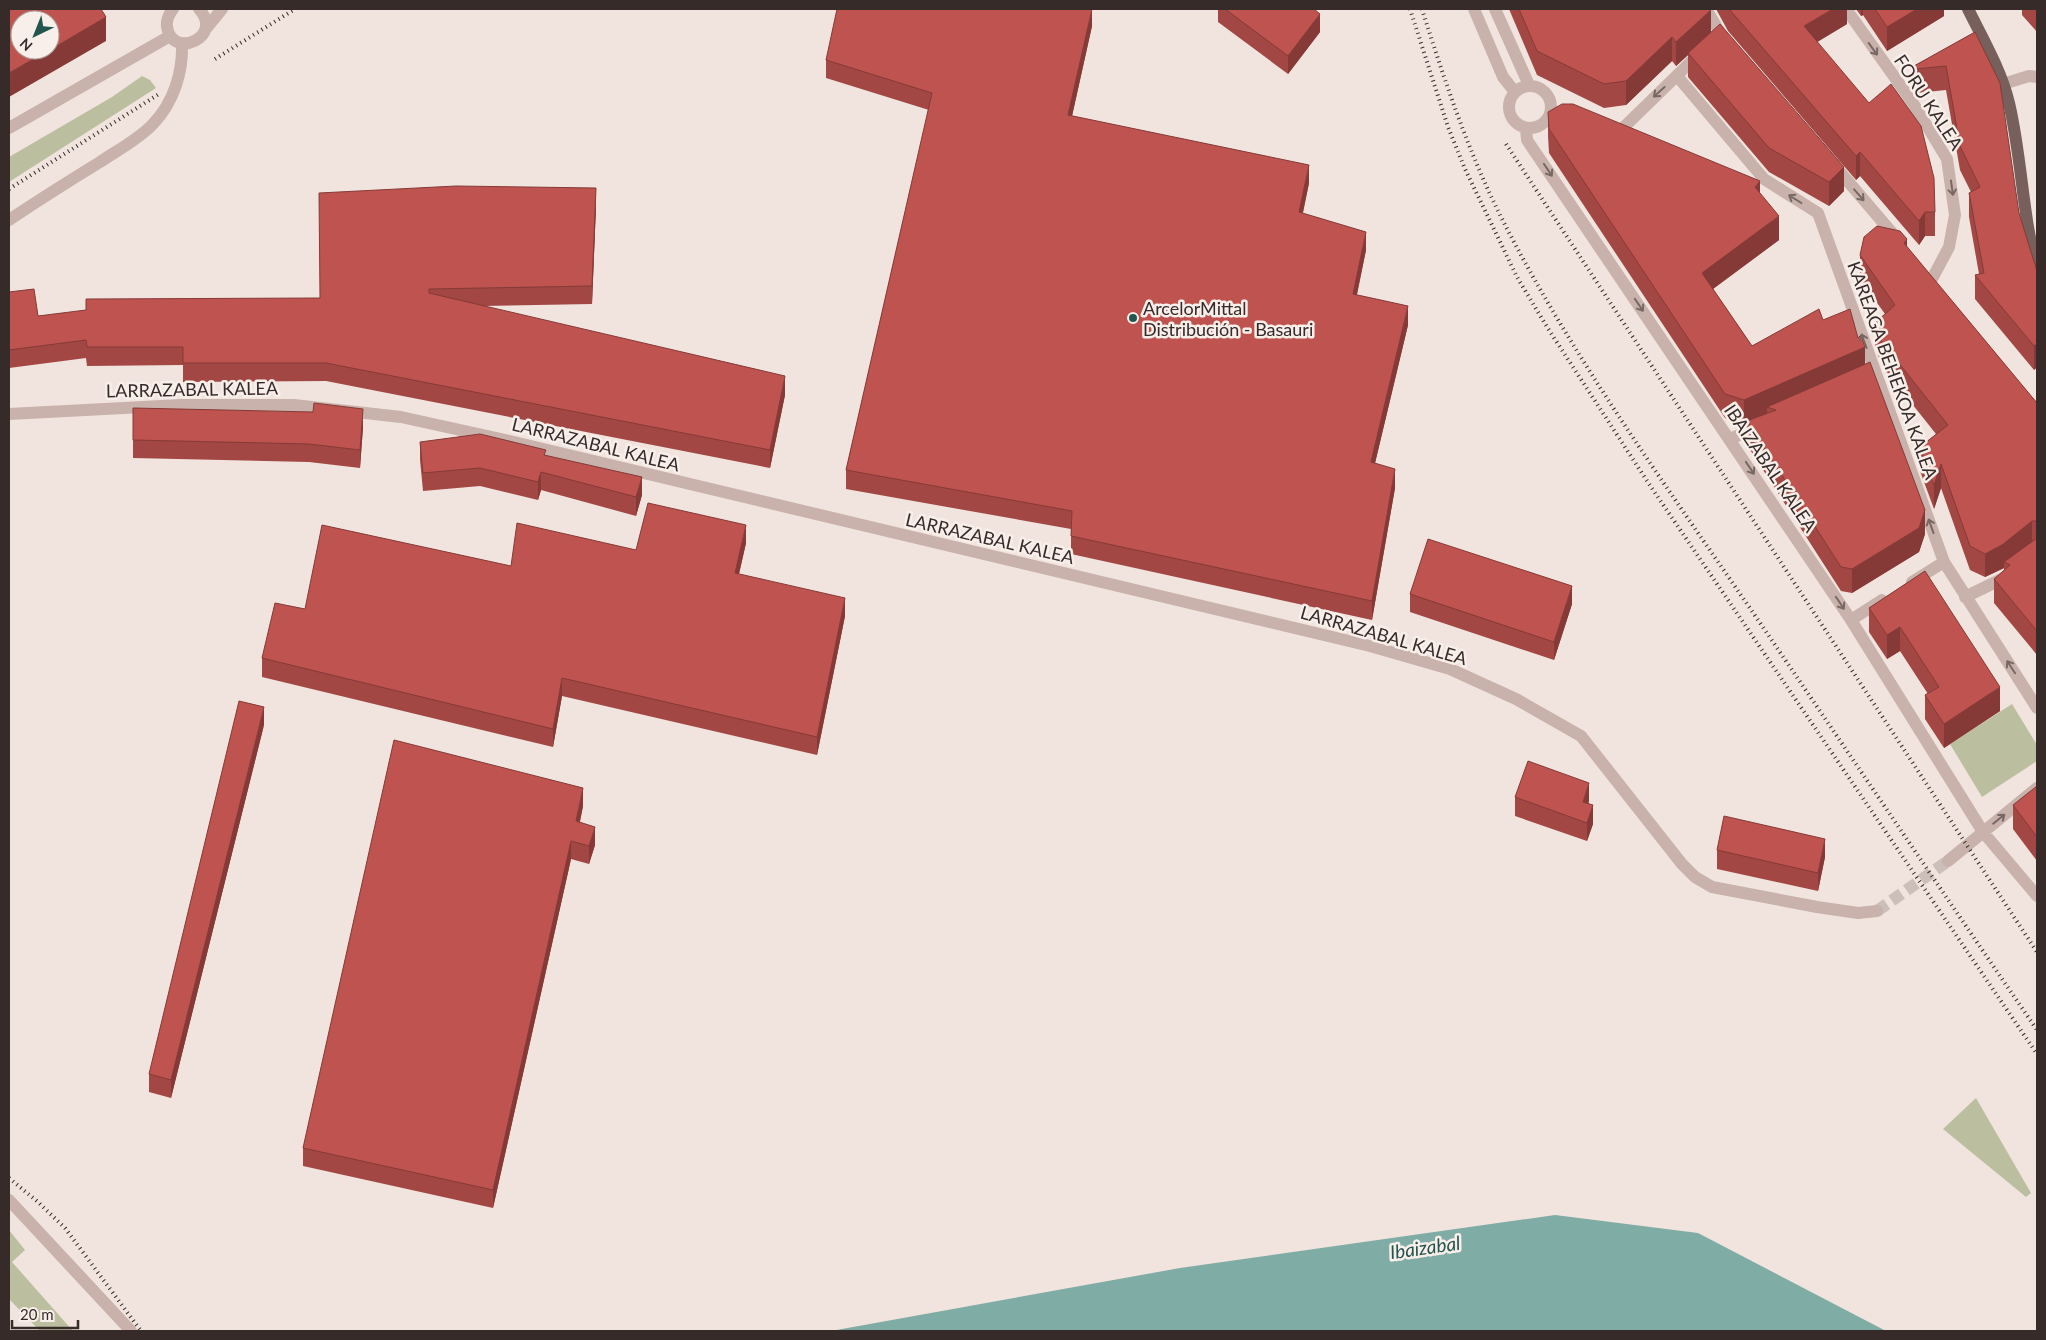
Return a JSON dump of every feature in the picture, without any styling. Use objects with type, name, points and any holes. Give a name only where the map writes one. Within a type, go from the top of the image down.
[{"type":"main road","points":[[1968,9],[2003,84],[2016,134],[2028,235],[2037,268]]},
{"type":"street","points":[[173,9],[166,23],[170,36],[182,43],[198,40],[222,9]]},
{"type":"street","points":[[199,9],[206,19],[205,30]]},
{"type":"street","points":[[1474,9],[1503,77],[1514,92]]},
{"type":"street","points":[[1495,9],[1530,85]]},
{"type":"street","points":[[1706,9],[1721,36],[1732,50]]},
{"type":"street","name":"FORU KALEA","points":[[1846,9],[1913,103],[1948,159],[1956,215],[1950,247],[1932,279]]},
{"type":"street","points":[[9,128],[170,36]]},
{"type":"street","points":[[1606,124],[1626,131],[1676,76],[1721,36]]},
{"type":"street","points":[[9,220],[127,144],[154,124],[172,96],[180,76],[182,43]]},
{"type":"street","name":"KAREAGA BEHEKOA KALEA","points":[[1676,76],[1764,179],[1818,213],[1944,562],[2037,708]]},
{"type":"street","points":[[2003,84],[2029,76],[2037,77]]},
{"type":"street","points":[[1530,85],[1547,93],[1551,111],[1545,122],[1533,128],[1526,128],[1515,122],[1509,110],[1509,104],[1514,92],[1530,85]]},
{"type":"street","points":[[1551,111],[1566,114]]},
{"type":"street","name":"IBAIZABAL KALEA","points":[[1526,128],[1528,140],[1851,620],[1984,832],[2037,896]]},
{"type":"street","points":[[1822,152],[1906,249]]},
{"type":"street","points":[[1864,380],[1877,374]]},
{"type":"street","name":"LARRAZABAL KALEA","points":[[9,414],[181,405],[294,405],[401,418],[501,438],[1370,646],[1450,669],[1516,698],[1582,736],[1682,864],[1695,877],[1712,887],[1817,908],[1858,913],[1877,911]]},
{"type":"street","points":[[1730,439],[1776,419]]},
{"type":"street","points":[[1851,620],[1944,562]]},
{"type":"street","points":[[1965,597],[2006,576],[2021,565]]},
{"type":"street","points":[[1948,861],[2037,788]]},
{"type":"street","points":[[9,1200],[131,1331]]},
{"type":"green space","points":[[142,76],[150,80],[156,88],[9,182],[9,157],[112,97]]},
{"type":"green space","points":[[2012,704],[2037,745],[2037,761],[1982,797],[1950,744]]},
{"type":"green space","points":[[1976,1098],[2031,1193],[2026,1197],[1943,1129]]},
{"type":"green space","points":[[9,1230],[25,1250],[12,1262],[73,1331],[40,1331],[9,1299]]},
{"type":"water","name":"Ibaizabal","points":[[1555,1215],[1698,1233],[1886,1331],[831,1331],[1180,1268]]},
{"type":"building","points":[[9,9],[101,9],[106,17],[60,44],[60,10],[10,10],[10,60],[32,60],[9,73]]},
{"type":"building","name":"ArcelorMittal Distribución - Basauri","points":[[837,9],[1092,9],[1068,115],[1309,165],[1299,212],[1366,232],[1353,294],[1408,306],[1371,462],[1395,469],[1372,601],[1071,536],[1072,511],[846,470],[932,93],[826,60]]},
{"type":"building","points":[[1225,9],[1314,9],[1320,14],[1288,56]]},
{"type":"building","points":[[1519,9],[1711,10],[1676,42],[1672,37],[1626,81],[1604,84],[1537,51]]},
{"type":"building","points":[[1729,9],[1833,9],[1804,26],[1869,103],[1891,84],[1921,126],[1934,178],[1935,212],[1925,212],[1919,221],[1860,152],[1856,156]]},
{"type":"building","points":[[1875,9],[1917,9],[1887,27]]},
{"type":"building","points":[[1720,24],[1844,167],[1829,182],[1769,148],[1688,53]]},
{"type":"building","points":[[1975,32],[2000,83],[2019,213],[2037,271],[2037,344],[2034,346],[1975,275],[1984,273],[1969,193],[1980,187],[1960,146],[1946,66],[1916,69],[1914,66]]},
{"type":"building","points":[[1562,104],[1573,104],[1760,181],[1755,187],[1779,216],[1702,273],[1752,346],[1819,309],[1823,320],[1850,309],[1858,338],[1861,335],[1865,347],[1744,400],[1725,394],[1549,129],[1548,112]]},
{"type":"building","points":[[456,186],[596,188],[592,286],[429,289],[429,293],[785,376],[770,450],[326,363],[183,363],[183,347],[87,347],[86,340],[9,350],[9,292],[34,289],[38,316],[86,310],[86,299],[320,298],[319,193]]},
{"type":"building","points":[[1877,226],[1900,231],[1907,239],[1904,243],[2037,403],[2037,521],[2032,521],[2002,545],[1985,554],[1970,546],[1941,464],[1934,485],[1920,447],[1948,425],[1882,342],[1875,323],[1895,305],[1860,255],[1864,237]]},
{"type":"building","points":[[1870,362],[1925,510],[1919,528],[1852,569],[1841,567],[1747,421],[1776,410],[1767,407]]},
{"type":"building","points":[[314,403],[363,409],[360,450],[309,444],[133,440],[133,408],[313,412]]},
{"type":"building","points":[[480,434],[546,450],[544,455],[642,477],[636,497],[541,472],[538,482],[480,468],[423,473],[420,442]]},
{"type":"building","points":[[648,503],[746,525],[735,573],[845,598],[817,737],[562,678],[553,729],[262,658],[275,603],[305,609],[322,525],[511,566],[517,523],[636,550]]},
{"type":"building","points":[[2037,538],[2037,631],[1994,579],[2010,565],[2004,562]]},
{"type":"building","points":[[1428,539],[1572,586],[1554,642],[1410,594]]},
{"type":"building","points":[[1925,571],[2000,687],[1944,724],[1925,695],[1939,687],[1900,627],[1887,635],[1869,608]]},
{"type":"building","points":[[239,701],[264,707],[171,1080],[149,1074]]},
{"type":"building","points":[[394,740],[583,788],[576,821],[595,827],[589,846],[571,841],[493,1190],[303,1148]]},
{"type":"building","points":[[1528,761],[1589,783],[1583,802],[1593,805],[1587,823],[1515,797]]},
{"type":"building","points":[[2037,786],[2037,837],[2013,805]]},
{"type":"building","points":[[1724,816],[1825,839],[1818,873],[1717,850]]},
{"type":"tunnel","points":[[1877,911],[1948,861]]},
{"type":"railway","points":[[215,59],[295,9]]},
{"type":"railway","points":[[1410,9],[1448,127],[1465,169],[1517,277],[1547,327],[1649,484],[2037,1054]]},
{"type":"railway","points":[[1422,9],[1467,141],[1489,192],[1558,320],[1589,371],[1655,470],[2037,1030]]},
{"type":"railway","points":[[9,189],[159,94]]},
{"type":"railway","points":[[1506,144],[2037,952]]},
{"type":"railway","points":[[9,1178],[65,1228],[141,1331]]},
{"type":"place","name":"ArcelorMittal Distribución - Basauri","points":[[1133,318]]}]
